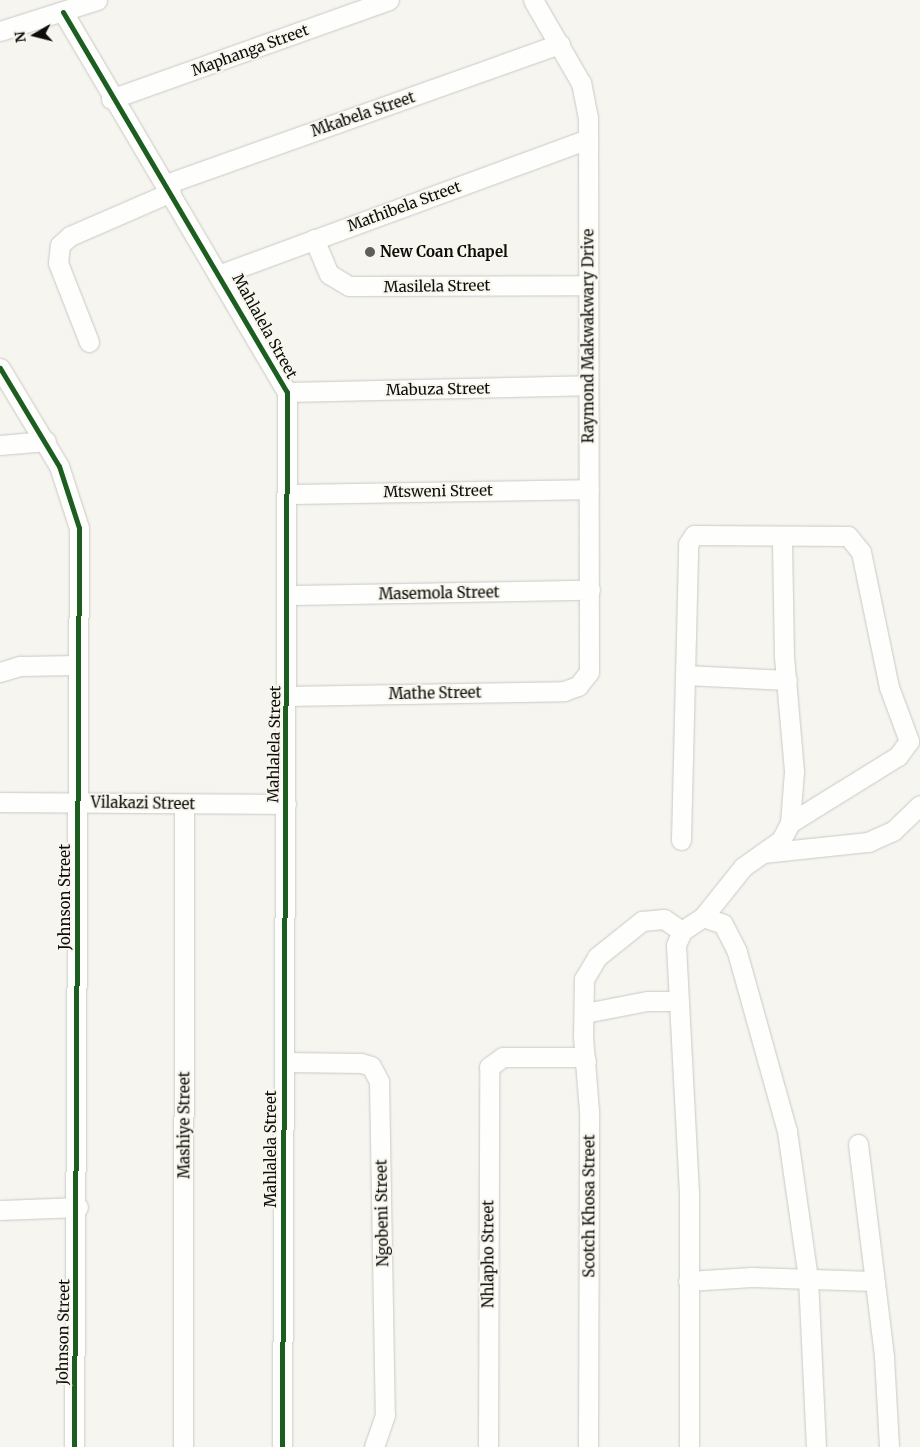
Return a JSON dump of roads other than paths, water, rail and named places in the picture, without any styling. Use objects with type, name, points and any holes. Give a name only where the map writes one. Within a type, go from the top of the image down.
[{"type":"street","points":[[0,31],[97,0]]},
{"type":"street","name":"Maphanga Street","points":[[111,99],[389,0]]},
{"type":"street","name":"Raymond Makwakwary Drive","points":[[533,0],[560,44],[585,91],[588,139],[591,663],[581,683]]},
{"type":"street","name":"Mahlalela Street","points":[[63,12],[111,99],[220,274],[287,392],[289,595],[282,1447]]},
{"type":"street","name":"Mkabela Street","points":[[89,342],[58,263],[60,244],[168,188],[560,44]]},
{"type":"street","name":"Mathibela Street","points":[[220,274],[588,139]]},
{"type":"street","name":"Masilela Street","points":[[314,239],[330,274],[349,286],[588,285]]},
{"type":"street","name":"Johnson Street","points":[[0,368],[46,441],[70,493],[78,528],[78,1207],[74,1447]]},
{"type":"street","name":"Mabuza Street","points":[[287,392],[588,386]]},
{"type":"street","points":[[0,445],[46,441]]},
{"type":"street","name":"Mtsweni Street","points":[[287,494],[589,489]]},
{"type":"street","points":[[681,840],[684,675],[690,537],[782,538],[848,536],[855,540],[873,592],[889,687],[914,744],[898,756],[790,823]]},
{"type":"street","points":[[688,1447],[688,1281],[684,1046],[677,1002],[676,945],[682,931],[703,917],[757,854],[781,840],[790,823],[794,771],[787,680],[782,538]]},
{"type":"street","name":"Masemola Street","points":[[289,595],[590,590]]},
{"type":"street","points":[[0,672],[20,666],[78,665]]},
{"type":"street","points":[[684,675],[787,680]]},
{"type":"street","name":"Mathe Street","points":[[287,696],[560,691],[581,683]]},
{"type":"street","name":"Vilakazi Street","points":[[0,802],[286,804]]},
{"type":"street","name":"Mashiye Street","points":[[183,1447],[184,804]]},
{"type":"street","points":[[757,854],[868,842],[894,830],[920,804]]},
{"type":"street","points":[[703,917],[718,921],[727,931],[751,993],[787,1131],[808,1278],[816,1447]]},
{"type":"street","name":"Scotch Khosa Street","points":[[588,1447],[584,978],[597,957],[649,918],[673,922],[682,931]]},
{"type":"street","points":[[585,1013],[646,1001],[677,1002]]},
{"type":"street","name":"Nhlapho Street","points":[[488,1447],[492,1061],[504,1056],[579,1057],[586,1061]]},
{"type":"street","name":"Ngobeni Street","points":[[284,1062],[361,1063],[371,1066],[379,1081],[385,1415],[374,1447]]},
{"type":"street","points":[[858,1144],[873,1282],[884,1356],[889,1447]]},
{"type":"street","points":[[0,1210],[78,1207]]},
{"type":"street","points":[[688,1281],[808,1278],[873,1282]]},
{"type":"place","name":"New Coan Chapel","points":[[370,252]]}]
